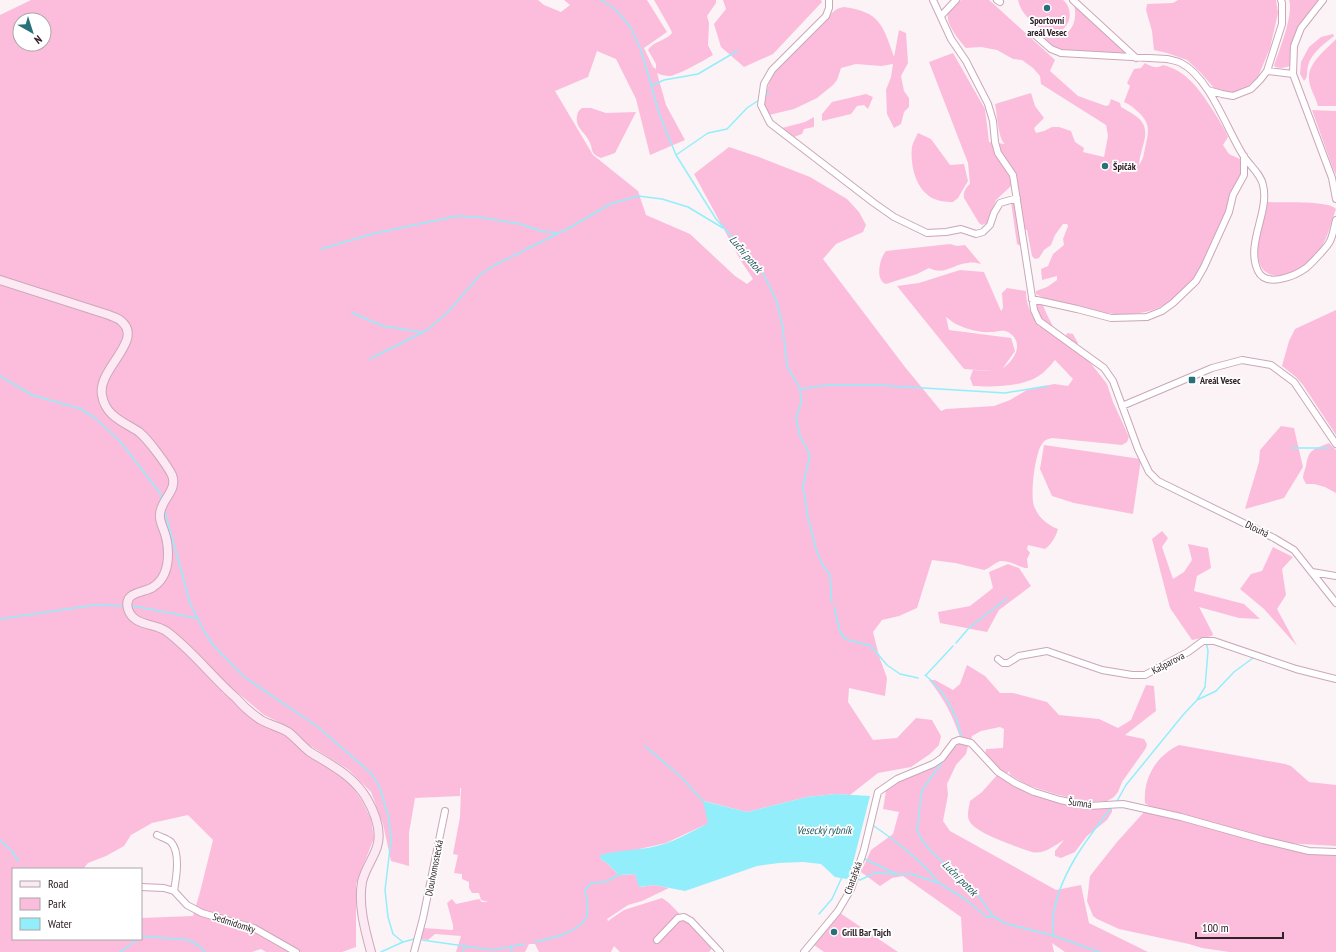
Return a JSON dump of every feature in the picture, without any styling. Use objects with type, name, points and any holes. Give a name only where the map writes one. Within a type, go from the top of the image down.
[{"type":"street","points":[[828,0],[829,8],[826,16],[772,70],[764,84],[761,105],[770,123],[874,204],[894,217],[927,233],[946,232],[960,229],[976,234],[983,232],[990,225],[994,213],[1000,203],[1017,198]]},
{"type":"street","points":[[933,0],[951,39],[966,61],[988,104],[993,121],[995,142],[998,153],[1013,174],[1032,299],[1034,310],[1039,321],[1104,368],[1112,381],[1122,406],[1212,368],[1242,360],[1271,365],[1294,382],[1336,444]]},
{"type":"street","points":[[941,16],[956,0]]},
{"type":"street","points":[[1073,0],[1136,58]]},
{"type":"street","points":[[1208,90],[1233,96],[1251,89],[1267,71],[1282,24],[1281,0]]},
{"type":"street","points":[[1323,0],[1301,28],[1294,46],[1293,74],[1332,178],[1336,200]]},
{"type":"street","points":[[1035,35],[1051,48],[1061,53],[1167,59],[1181,63],[1192,72],[1208,90],[1244,156],[1263,184],[1264,200],[1254,248],[1258,273],[1267,279],[1280,281],[1306,268],[1329,243],[1336,220]]},
{"type":"street","points":[[1267,71],[1293,74]]},
{"type":"street","points":[[1032,299],[1111,318],[1147,317],[1162,311],[1173,303],[1196,280],[1204,266],[1229,212],[1233,195],[1244,175],[1244,156]]},
{"type":"street","points":[[0,280],[110,315],[121,320],[126,328],[128,334],[125,346],[106,372],[102,386],[102,395],[106,406],[112,414],[120,421],[140,433],[152,446],[172,475],[174,484],[172,491],[161,509],[160,515],[161,524],[166,535],[168,553],[167,567],[161,580],[152,588],[136,593],[130,598],[128,608],[133,617],[141,623],[156,626],[165,631],[184,647],[235,698],[261,719],[288,732],[301,745],[343,772],[364,794],[372,810],[379,831],[376,848],[367,866],[362,883],[363,923],[371,952]]},
{"type":"street","name":"Dlouhá","points":[[1122,406],[1149,472],[1158,481],[1274,538],[1294,550],[1336,603]]},
{"type":"street","points":[[1312,572],[1336,576]]},
{"type":"street","name":"Kašparova","points":[[998,659],[1003,664],[1008,663],[1019,656],[1047,651],[1102,670],[1132,676],[1145,675],[1188,652],[1202,641],[1214,641],[1296,669],[1336,679]]},
{"type":"street","name":"Šumná","points":[[878,792],[898,779],[933,764],[942,758],[954,742],[959,740],[971,744],[998,772],[1015,783],[1034,792],[1060,800],[1089,806],[1123,804],[1180,817],[1309,851],[1336,852]]},
{"type":"street","name":"Chatařská","points":[[804,952],[838,911],[845,900],[864,850],[878,792]]},
{"type":"street","name":"Dlouhomostecká","points":[[414,952],[423,918],[445,810]]},
{"type":"street","points":[[142,887],[164,888],[174,891],[177,859],[175,849],[171,842],[157,835]]},
{"type":"street","name":"Sedmidomky","points":[[174,891],[187,905],[202,912],[254,928],[296,952]]},
{"type":"street","points":[[657,940],[678,918],[684,917],[690,921],[716,951]]},
{"type":"green space","points":[[31,0],[538,0],[544,5],[561,12],[570,5],[564,0],[647,0],[667,32],[644,48],[653,67],[656,69],[656,64],[648,50],[650,47],[672,33],[654,0],[716,0],[716,3],[707,16],[709,23],[708,45],[713,55],[674,75],[667,76],[657,73],[666,105],[685,140],[650,155],[636,99],[616,59],[597,51],[588,77],[555,91],[593,155],[638,191],[646,215],[690,234],[735,276],[747,284],[753,279],[741,261],[694,174],[729,147],[810,177],[847,199],[859,212],[866,225],[863,232],[836,244],[823,259],[905,367],[941,411],[946,409],[994,406],[1010,400],[1027,390],[1054,384],[1068,386],[1073,379],[1055,360],[1040,375],[1022,383],[1014,385],[973,386],[970,378],[973,370],[992,371],[964,369],[897,286],[919,283],[960,270],[984,272],[1001,311],[1003,308],[1002,293],[1007,288],[1026,291],[1030,311],[1040,328],[1032,310],[1036,304],[1043,305],[1058,338],[1064,341],[1067,333],[1073,334],[1078,343],[1075,348],[1068,346],[1085,356],[1107,384],[1113,402],[1129,437],[1127,442],[1122,445],[1052,438],[1045,441],[1039,449],[1035,465],[1033,501],[1040,517],[1058,529],[1050,545],[1045,549],[1028,545],[1027,549],[1030,553],[1027,559],[1028,568],[1002,561],[984,570],[955,563],[932,560],[917,608],[899,616],[882,620],[873,632],[879,656],[887,678],[885,696],[849,688],[848,702],[873,740],[897,738],[916,718],[932,720],[941,736],[939,745],[930,754],[911,767],[878,773],[850,795],[836,794],[807,797],[747,812],[704,801],[709,823],[666,843],[600,858],[619,875],[635,874],[640,887],[654,885],[669,888],[642,901],[628,905],[607,919],[608,921],[624,910],[662,898],[669,903],[711,946],[711,950],[709,952],[620,952],[614,946],[611,952],[539,952],[535,944],[529,944],[525,952],[456,952],[461,936],[435,934],[428,940],[419,939],[423,928],[453,930],[447,903],[452,899],[456,904],[479,899],[482,902],[488,902],[481,900],[479,893],[472,893],[469,888],[469,882],[462,879],[462,874],[454,873],[458,855],[453,854],[460,817],[461,788],[460,796],[415,798],[409,833],[409,866],[391,861],[383,824],[371,792],[349,770],[306,743],[289,727],[264,715],[231,687],[226,689],[222,692],[259,721],[287,736],[304,752],[339,774],[352,786],[371,819],[374,838],[356,884],[356,947],[342,952],[266,952],[261,949],[252,952],[0,952],[0,15]],"holes":[[[946,317],[954,323],[976,331],[1008,332],[1016,341],[1017,346],[1014,356],[1003,368],[1015,351],[1011,338],[949,330]]]},
{"type":"green space","points":[[723,0],[821,0],[822,2],[773,54],[744,67],[721,47],[714,24],[726,9]]},
{"type":"green space","points":[[961,0],[989,0],[1055,60],[1050,71],[1078,96],[1106,106],[1109,105],[1111,99],[1120,103],[1121,107],[1138,118],[1142,122],[1145,131],[1145,138],[1139,165],[1144,155],[1148,132],[1147,123],[1142,115],[1124,102],[1130,86],[1127,83],[1134,69],[1141,68],[1145,63],[1154,67],[1163,65],[1172,68],[1187,77],[1204,97],[1220,121],[1228,137],[1223,145],[1229,154],[1240,159],[1241,172],[1240,178],[1212,246],[1201,268],[1188,285],[1174,299],[1157,308],[1137,314],[1113,314],[1048,300],[1036,294],[1036,291],[1047,287],[1057,280],[1057,276],[1042,280],[1041,269],[1048,266],[1053,254],[1064,245],[1063,239],[1068,226],[1067,224],[1063,224],[1055,235],[1051,245],[1044,250],[1039,258],[1035,259],[1032,256],[1027,230],[1018,229],[1021,246],[1017,244],[1011,202],[1019,199],[1011,179],[1011,186],[996,200],[987,223],[982,225],[979,223],[964,198],[965,190],[970,184],[968,163],[929,62],[953,53],[985,109],[989,142],[1005,144],[999,132],[995,104],[1031,93],[1035,106],[1044,118],[1034,128],[1036,133],[1052,127],[1059,127],[1071,131],[1075,142],[1084,148],[1083,152],[1104,157],[1108,136],[1106,125],[1041,84],[1040,76],[1033,68],[1022,60],[1013,59],[997,50],[981,47],[966,48],[953,30],[948,20],[949,11]]},
{"type":"green space","points":[[1018,0],[1063,0],[1070,11],[1068,23],[1060,31],[1054,33],[1047,32],[1031,21],[1021,9]]},
{"type":"green space","points":[[1178,0],[1276,0],[1278,13],[1270,48],[1258,77],[1246,88],[1232,93],[1220,91],[1214,88],[1187,60],[1154,50],[1152,31],[1146,10],[1147,4],[1173,3]]},
{"type":"green space","points":[[1289,0],[1320,0],[1298,30],[1293,45],[1290,66],[1277,68],[1274,66],[1288,23],[1290,6]]},
{"type":"green space","points":[[1074,4],[1127,52],[1124,54],[1061,50],[1051,45],[1044,39],[1045,37],[1053,38],[1066,34],[1070,30],[1075,19]]},
{"type":"green space","points":[[844,7],[865,12],[878,22],[887,36],[894,57],[899,30],[906,33],[908,63],[901,76],[904,91],[909,98],[909,107],[904,112],[901,124],[894,128],[887,114],[886,90],[891,77],[893,64],[881,66],[856,64],[841,68],[837,80],[833,85],[817,98],[794,109],[769,115],[765,107],[768,86],[779,67],[786,58],[819,28],[833,12]]},
{"type":"green space","points":[[1333,34],[1334,36],[1318,49],[1312,57],[1304,81],[1300,74],[1301,62],[1309,47],[1321,37]]},
{"type":"green space","points":[[1336,39],[1336,106],[1318,106],[1310,85],[1310,71],[1316,59]]},
{"type":"green space","points":[[866,94],[873,97],[868,109],[864,105],[857,106],[851,114],[822,121],[822,114],[832,102]]},
{"type":"green space","points":[[582,108],[591,108],[606,113],[636,112],[615,153],[601,158],[593,153],[589,141],[577,124],[578,113]]},
{"type":"green space","points":[[1312,110],[1336,111],[1336,175],[1332,166]]},
{"type":"green space","points":[[814,117],[814,127],[804,129],[802,134],[794,137],[782,128],[805,122]]},
{"type":"green space","points":[[918,133],[931,139],[950,165],[964,164],[968,181],[958,198],[953,202],[931,198],[920,187],[914,174],[912,160],[912,145]]},
{"type":"green space","points":[[1267,202],[1304,202],[1324,204],[1336,209],[1323,245],[1302,267],[1288,275],[1275,276],[1270,274],[1261,267],[1259,261],[1259,241]]},
{"type":"green space","points":[[950,244],[957,246],[965,245],[981,264],[963,264],[939,271],[929,268],[917,274],[886,284],[880,278],[880,264],[886,251]]},
{"type":"green space","points":[[1336,310],[1336,435],[1303,385],[1296,377],[1282,366],[1289,341],[1295,329]]},
{"type":"green space","points":[[1281,426],[1294,428],[1303,467],[1284,498],[1245,509],[1259,462],[1260,450]]},
{"type":"green space","points":[[1329,443],[1336,450],[1336,493],[1325,487],[1314,484],[1306,484],[1303,478],[1310,453],[1313,450]]},
{"type":"green space","points":[[1044,445],[1141,459],[1133,514],[1074,503],[1052,496],[1040,469]]},
{"type":"green space","points":[[1162,531],[1168,538],[1162,547],[1173,579],[1184,572],[1192,560],[1188,544],[1208,548],[1211,568],[1197,576],[1194,591],[1244,604],[1260,619],[1239,618],[1199,607],[1213,634],[1212,636],[1192,640],[1170,608],[1152,539]]},
{"type":"green space","points":[[1273,547],[1293,557],[1282,569],[1286,595],[1277,609],[1297,646],[1264,609],[1240,589],[1251,574],[1262,571]]},
{"type":"green space","points":[[1008,564],[1019,568],[1031,586],[999,610],[987,632],[940,623],[938,612],[970,606],[993,588],[989,572]]},
{"type":"green space","points":[[967,665],[985,676],[1000,693],[1013,693],[1047,702],[1059,715],[1099,719],[1118,728],[1131,720],[1146,685],[1154,686],[1156,711],[1125,735],[1144,739],[1147,744],[1146,748],[1122,782],[1114,797],[1107,801],[1087,802],[1027,785],[1010,775],[1009,771],[1006,775],[995,767],[985,756],[986,749],[1003,748],[1004,729],[1000,727],[981,731],[972,736],[971,741],[960,737],[947,707],[929,680],[935,680],[953,690],[960,684]]},
{"type":"green space","points":[[960,742],[968,746],[966,754],[956,765],[947,784],[948,795],[943,821],[950,831],[1056,890],[1081,885],[1089,923],[1148,952],[1065,952],[1052,943],[1054,952],[963,952],[961,917],[903,876],[892,878],[880,886],[861,872],[871,850],[893,834],[899,812],[883,809],[886,791],[898,781],[944,756]]},
{"type":"green space","points":[[1179,745],[1285,764],[1291,766],[1309,782],[1336,785],[1336,846],[1285,843],[1149,806],[1145,803],[1145,794],[1149,777],[1153,769],[1164,755]]},
{"type":"green space","points":[[998,774],[1043,796],[1067,805],[1091,809],[1112,807],[1112,812],[1107,820],[1087,836],[1075,852],[1061,858],[1055,856],[1055,851],[1064,840],[1044,851],[1036,853],[1032,852],[981,831],[974,827],[969,820],[968,812],[970,801],[982,792]]},
{"type":"green space","points":[[1145,811],[1286,849],[1319,855],[1336,855],[1336,952],[1229,952],[1202,948],[1119,929],[1097,919],[1093,916],[1087,901],[1090,876],[1117,842]]},
{"type":"green space","points":[[840,913],[898,952],[824,952],[814,945]]},
{"type":"water","name":"Vesecký rybník","points":[[836,794],[870,796],[850,875],[847,879],[835,877],[821,864],[803,862],[779,863],[757,866],[685,891],[654,885],[639,887],[635,874],[619,875],[600,858],[600,855],[608,853],[659,846],[708,823],[703,801],[747,812],[807,797]]},
{"type":"waterway","name":"Luční potok","points":[[601,0],[616,10],[631,28],[641,50],[659,113],[676,155],[716,219],[760,267],[777,302],[783,330],[787,366],[800,389],[801,403],[796,418],[800,436],[810,455],[803,486],[808,518],[816,549],[822,564],[830,575],[832,602]]},
{"type":"waterway","points":[[651,86],[664,80],[698,74],[737,51]]},
{"type":"waterway","points":[[764,97],[769,93]]},
{"type":"waterway","points":[[676,155],[708,133],[727,129],[747,108],[759,100]]},
{"type":"waterway","points":[[321,249],[372,234],[457,216],[478,217],[520,224],[541,231],[557,233],[564,231],[610,204],[638,196],[662,199],[688,207],[723,228]]},
{"type":"waterway","points":[[370,359],[427,330],[449,311],[480,275],[493,266],[557,234]]},
{"type":"waterway","points":[[352,313],[383,326],[421,332]]},
{"type":"waterway","points":[[0,376],[32,395],[81,409],[95,418],[119,440],[160,493],[161,499]]},
{"type":"waterway","points":[[800,389],[829,385],[875,385],[1005,393],[1047,386]]},
{"type":"waterway","points":[[1292,448],[1329,448]]},
{"type":"waterway","points":[[165,512],[190,603],[205,633],[214,646],[243,676],[318,727],[372,774],[380,788],[389,819],[391,840],[385,890],[388,917],[393,934],[403,942]]},
{"type":"waterway","points":[[956,643],[968,629],[1007,598]]},
{"type":"waterway","points":[[0,619],[95,605],[123,606]]},
{"type":"waterway","points":[[133,606],[196,618]]},
{"type":"waterway","name":"Luční potok","points":[[834,607],[840,631],[845,639],[871,646],[887,665],[900,674],[918,678]]},
{"type":"waterway","points":[[1197,700],[1205,687],[1208,651],[1206,642]]},
{"type":"waterway","points":[[926,675],[953,646]]},
{"type":"waterway","points":[[1116,803],[1126,785],[1197,700],[1216,691],[1234,672],[1253,658]]},
{"type":"waterway","name":"Luční potok","points":[[925,675],[938,687],[949,703],[957,721],[961,738]]},
{"type":"waterway","name":"Luční potok","points":[[950,752],[957,744]]},
{"type":"waterway","points":[[645,746],[681,777],[704,802]]},
{"type":"waterway","name":"Luční potok","points":[[943,761],[922,790],[917,830],[921,839],[930,850],[977,894],[993,916],[1004,923],[1054,936],[1099,952]]},
{"type":"waterway","points":[[1054,936],[1053,918],[1056,903],[1067,873],[1074,859],[1111,808]]},
{"type":"waterway","points":[[874,826],[916,858],[938,882]]},
{"type":"waterway","points":[[0,840],[12,851],[18,861]]},
{"type":"waterway","points":[[865,859],[896,874],[911,874],[939,883],[965,899],[987,917],[993,916]]},
{"type":"waterway","points":[[856,879],[860,880],[875,873],[895,874]]},
{"type":"waterway","points":[[535,942],[548,939],[577,928],[587,915],[588,908],[585,890],[591,883],[605,882],[621,874]]},
{"type":"waterway","points":[[819,914],[832,899],[842,877]]},
{"type":"waterway","points":[[142,936],[189,940],[205,952]]},
{"type":"waterway","points":[[381,952],[403,942],[414,939]]},
{"type":"waterway","points":[[120,952],[137,940]]},
{"type":"waterway","points":[[422,940],[492,950],[525,944]]},
{"type":"waterway","points":[[463,952],[465,946]]},
{"type":"waterway","points":[[511,947],[512,952]]},
{"type":"place","name":"Sportovní areál Vesec","points":[[1047,8]]},
{"type":"place","name":"Špičák","points":[[1105,166]]},
{"type":"place","name":"Areál Vesec","points":[[1192,380]]},
{"type":"place","name":"Grill Bar Tajch","points":[[834,932]]}]
